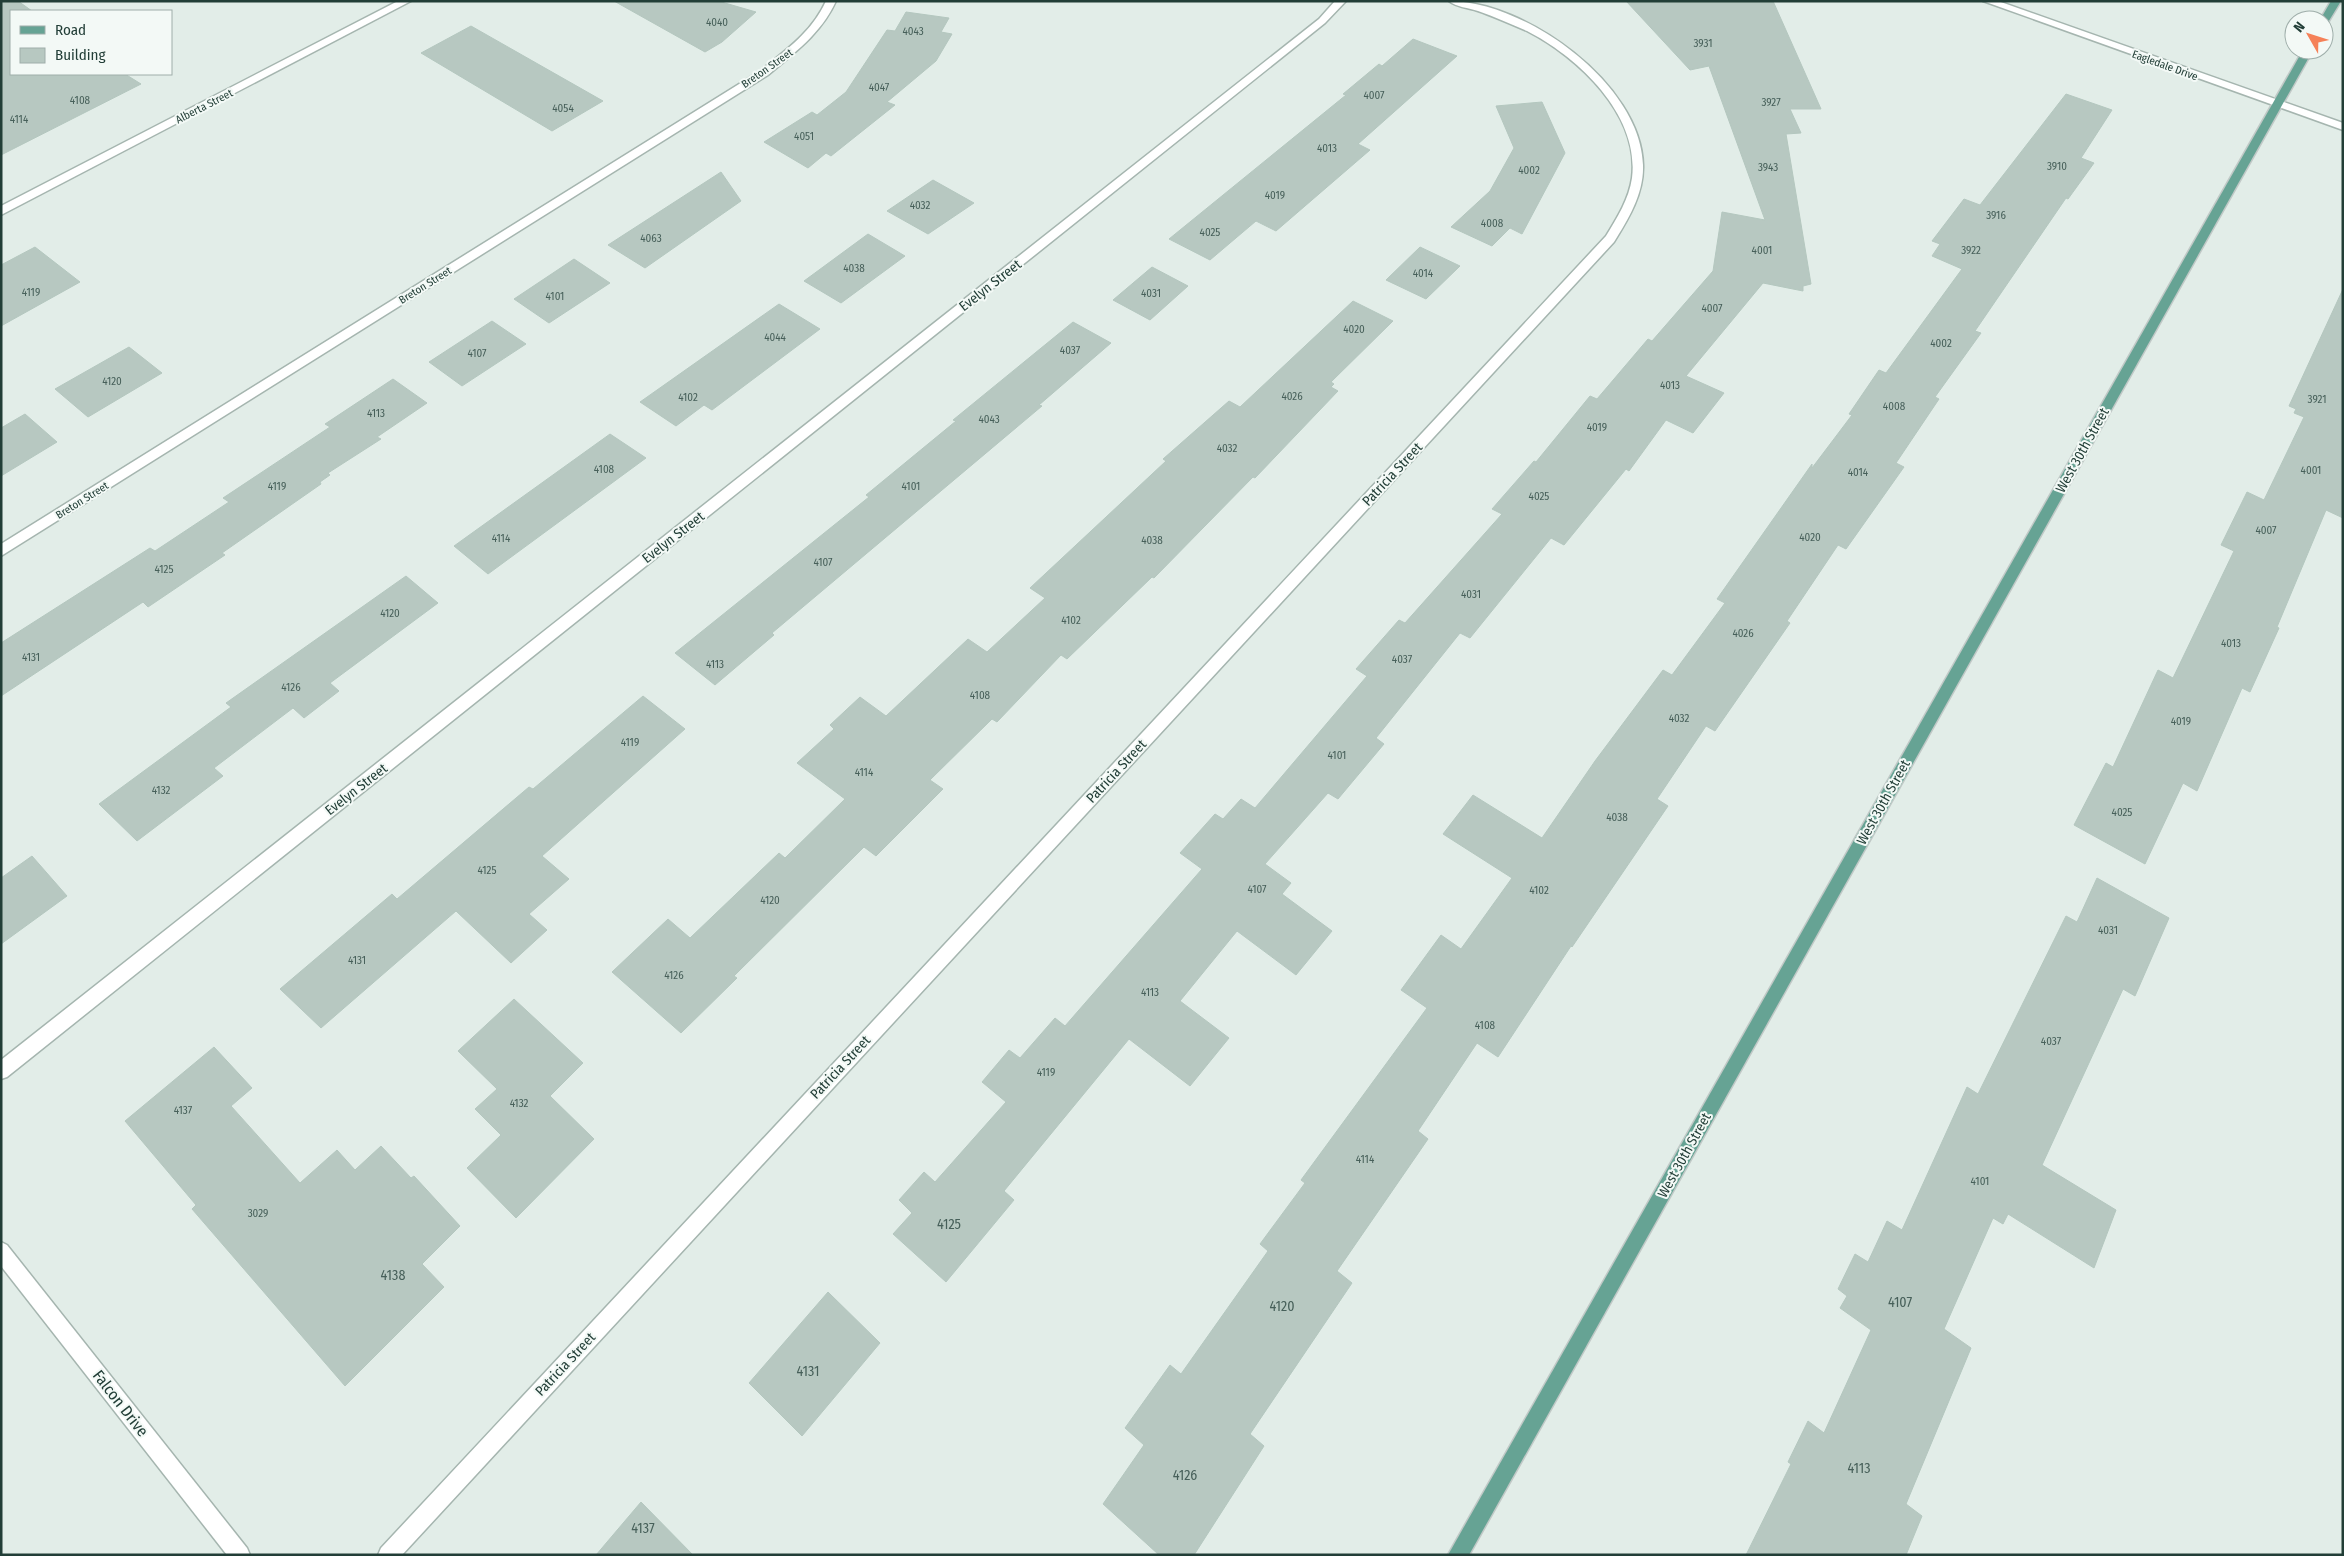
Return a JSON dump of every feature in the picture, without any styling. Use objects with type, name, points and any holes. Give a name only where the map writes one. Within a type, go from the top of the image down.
[{"type":"main road","name":"West 30th Street","points":[[1458,1555],[2302,60]]},
{"type":"street","name":"Alberta Street","points":[[1,211],[406,1]]},
{"type":"street","name":"Breton Street","points":[[1,551],[764,73],[796,48],[820,22],[831,1]]},
{"type":"street","name":"Evelyn Street","points":[[1,1070],[1322,21],[1342,1]]},
{"type":"street","name":"Patricia Street","points":[[388,1555],[1596,254],[1620,225],[1635,188],[1638,164],[1636,146],[1631,130],[1617,102],[1600,80],[1582,63],[1546,38],[1501,16],[1454,1]]},
{"type":"street","name":"Eagledale Drive","points":[[1988,1],[2343,127]]},
{"type":"street","name":"Falcon Drive","points":[[1,1252],[240,1555]]},
{"type":"building","points":[[1,1],[18,1],[31,10],[10,10],[10,75],[127,75],[141,84],[1,155]]},
{"type":"building","points":[[614,1],[718,1],[756,12],[722,42],[705,52]]},
{"type":"building","points":[[1626,1],[1773,1],[1821,109],[1790,109],[1801,133],[1786,134],[1811,284],[1803,286],[1803,291],[1763,283],[1686,376],[1724,393],[1693,433],[1666,420],[1629,471],[1626,469],[1564,545],[1551,538],[1470,638],[1460,633],[1376,738],[1384,744],[1338,799],[1328,793],[1265,864],[1291,883],[1282,894],[1332,931],[1296,975],[1237,931],[1180,1001],[1229,1038],[1190,1086],[1129,1039],[1004,1191],[1014,1200],[946,1282],[893,1234],[912,1213],[899,1200],[924,1172],[935,1182],[1006,1102],[982,1082],[1009,1050],[1020,1058],[1055,1018],[1065,1026],[1202,869],[1180,853],[1215,814],[1223,819],[1241,799],[1255,808],[1367,676],[1356,669],[1399,620],[1405,623],[1502,514],[1492,509],[1534,461],[1536,462],[1590,396],[1597,399],[1648,339],[1652,341],[1713,271],[1722,212],[1765,220],[1709,66],[1690,70]]},
{"type":"building","points":[[906,12],[949,18],[941,32],[952,34],[936,61],[887,102],[895,105],[831,156],[826,153],[808,168],[764,142],[812,112],[817,115],[846,92],[887,30],[895,31]]},
{"type":"building","points":[[471,26],[603,101],[552,131],[421,53]]},
{"type":"building","points":[[1413,39],[1457,56],[1358,144],[1370,150],[1276,231],[1256,221],[1210,260],[1169,239],[1346,95],[1343,94],[1379,64],[1382,66]]},
{"type":"building","points":[[2066,94],[2112,110],[2081,158],[2094,163],[2068,199],[2066,198],[1975,331],[1981,333],[1935,397],[1939,399],[1896,463],[1904,467],[1846,549],[1838,545],[1787,621],[1790,623],[1715,731],[1706,726],[1657,799],[1668,806],[1571,946],[1498,1057],[1477,1043],[1418,1131],[1428,1139],[1337,1271],[1352,1283],[1250,1434],[1264,1446],[1194,1555],[1159,1555],[1103,1504],[1144,1445],[1125,1428],[1170,1365],[1181,1374],[1268,1251],[1260,1244],[1305,1183],[1301,1180],[1427,1008],[1401,990],[1441,935],[1461,949],[1512,878],[1443,834],[1473,795],[1542,838],[1595,761],[1663,670],[1672,675],[1725,603],[1717,599],[1812,464],[1812,468],[1852,415],[1849,414],[1879,370],[1886,373],[1962,269],[1932,256],[1940,244],[1932,241],[1964,199],[1980,205]]},
{"type":"building","points":[[1542,102],[1565,153],[1522,234],[1510,228],[1492,246],[1451,227],[1490,191],[1514,148],[1496,106]]},
{"type":"building","points":[[721,172],[741,201],[645,268],[608,245]]},
{"type":"building","points":[[933,180],[974,203],[928,234],[887,211]]},
{"type":"building","points":[[868,234],[905,256],[841,303],[804,281]]},
{"type":"building","points":[[35,247],[80,282],[1,326],[1,265]]},
{"type":"building","points":[[1420,247],[1460,266],[1426,299],[1386,280]]},
{"type":"building","points":[[574,259],[610,283],[549,323],[514,299]]},
{"type":"building","points":[[1152,267],[1188,286],[1150,320],[1113,300]]},
{"type":"building","points":[[2343,289],[2343,518],[2326,510],[2277,627],[2279,628],[2250,692],[2242,688],[2197,791],[2183,783],[2145,864],[2074,825],[2106,763],[2113,767],[2158,670],[2173,678],[2234,551],[2221,545],[2247,492],[2264,500],[2304,417],[2294,413],[2296,409],[2289,406]]},
{"type":"building","points":[[1353,301],[1393,321],[1331,382],[1334,384],[1331,387],[1338,391],[1255,478],[1253,477],[1154,578],[1152,577],[1067,659],[1061,655],[997,722],[992,719],[930,780],[943,789],[876,856],[864,847],[734,976],[737,978],[681,1033],[612,972],[668,919],[690,938],[779,853],[785,858],[845,799],[797,763],[834,729],[830,725],[860,697],[886,716],[968,639],[987,652],[1045,598],[1030,588],[1166,461],[1163,459],[1229,401],[1240,407]]},
{"type":"building","points":[[779,304],[820,329],[712,410],[704,405],[676,426],[640,402]]},
{"type":"building","points":[[492,321],[526,344],[462,386],[429,362]]},
{"type":"building","points":[[1073,322],[1111,343],[1039,405],[1042,406],[772,633],[774,635],[715,685],[675,653],[869,497],[866,495],[956,421],[953,420]]},
{"type":"building","points":[[129,347],[162,373],[88,417],[55,389]]},
{"type":"building","points":[[393,379],[427,403],[377,437],[381,439],[328,473],[330,475],[320,482],[321,484],[222,553],[225,555],[148,607],[143,602],[1,696],[1,643],[150,548],[155,551],[229,502],[223,498],[330,427],[325,424]]},
{"type":"building","points":[[25,414],[57,442],[1,476],[1,428]]},
{"type":"building","points":[[610,434],[646,458],[488,574],[454,546]]},
{"type":"building","points":[[406,576],[438,603],[330,683],[339,691],[304,718],[293,708],[214,768],[223,776],[137,841],[99,804],[231,707],[226,703]]},
{"type":"building","points":[[643,696],[685,729],[542,856],[569,879],[529,914],[547,930],[511,963],[456,911],[321,1028],[280,989],[392,894],[397,899],[529,787],[533,789]]},
{"type":"building","points":[[32,856],[67,896],[1,944],[1,878]]},
{"type":"building","points":[[2097,878],[2169,918],[2135,996],[2123,989],[2042,1165],[2116,1210],[2094,1268],[2008,1214],[2003,1224],[1993,1218],[1944,1329],[1971,1348],[1906,1504],[1922,1516],[1906,1555],[1746,1555],[1791,1464],[1788,1462],[1808,1421],[1824,1433],[1871,1330],[1840,1308],[1847,1296],[1838,1289],[1855,1254],[1868,1262],[1887,1221],[1902,1230],[1967,1087],[1978,1094],[2066,916],[2077,922]]},
{"type":"building","points":[[514,999],[583,1063],[550,1096],[594,1139],[516,1218],[467,1168],[501,1135],[475,1109],[497,1089],[458,1051]]},
{"type":"building","points":[[214,1047],[252,1088],[231,1106],[300,1183],[337,1150],[355,1170],[381,1146],[411,1178],[414,1176],[460,1226],[422,1264],[444,1287],[345,1386],[192,1209],[196,1205],[125,1121]]},
{"type":"building","points":[[828,1292],[880,1343],[802,1436],[749,1383]]},
{"type":"building","points":[[641,1502],[693,1555],[596,1555]]}]
